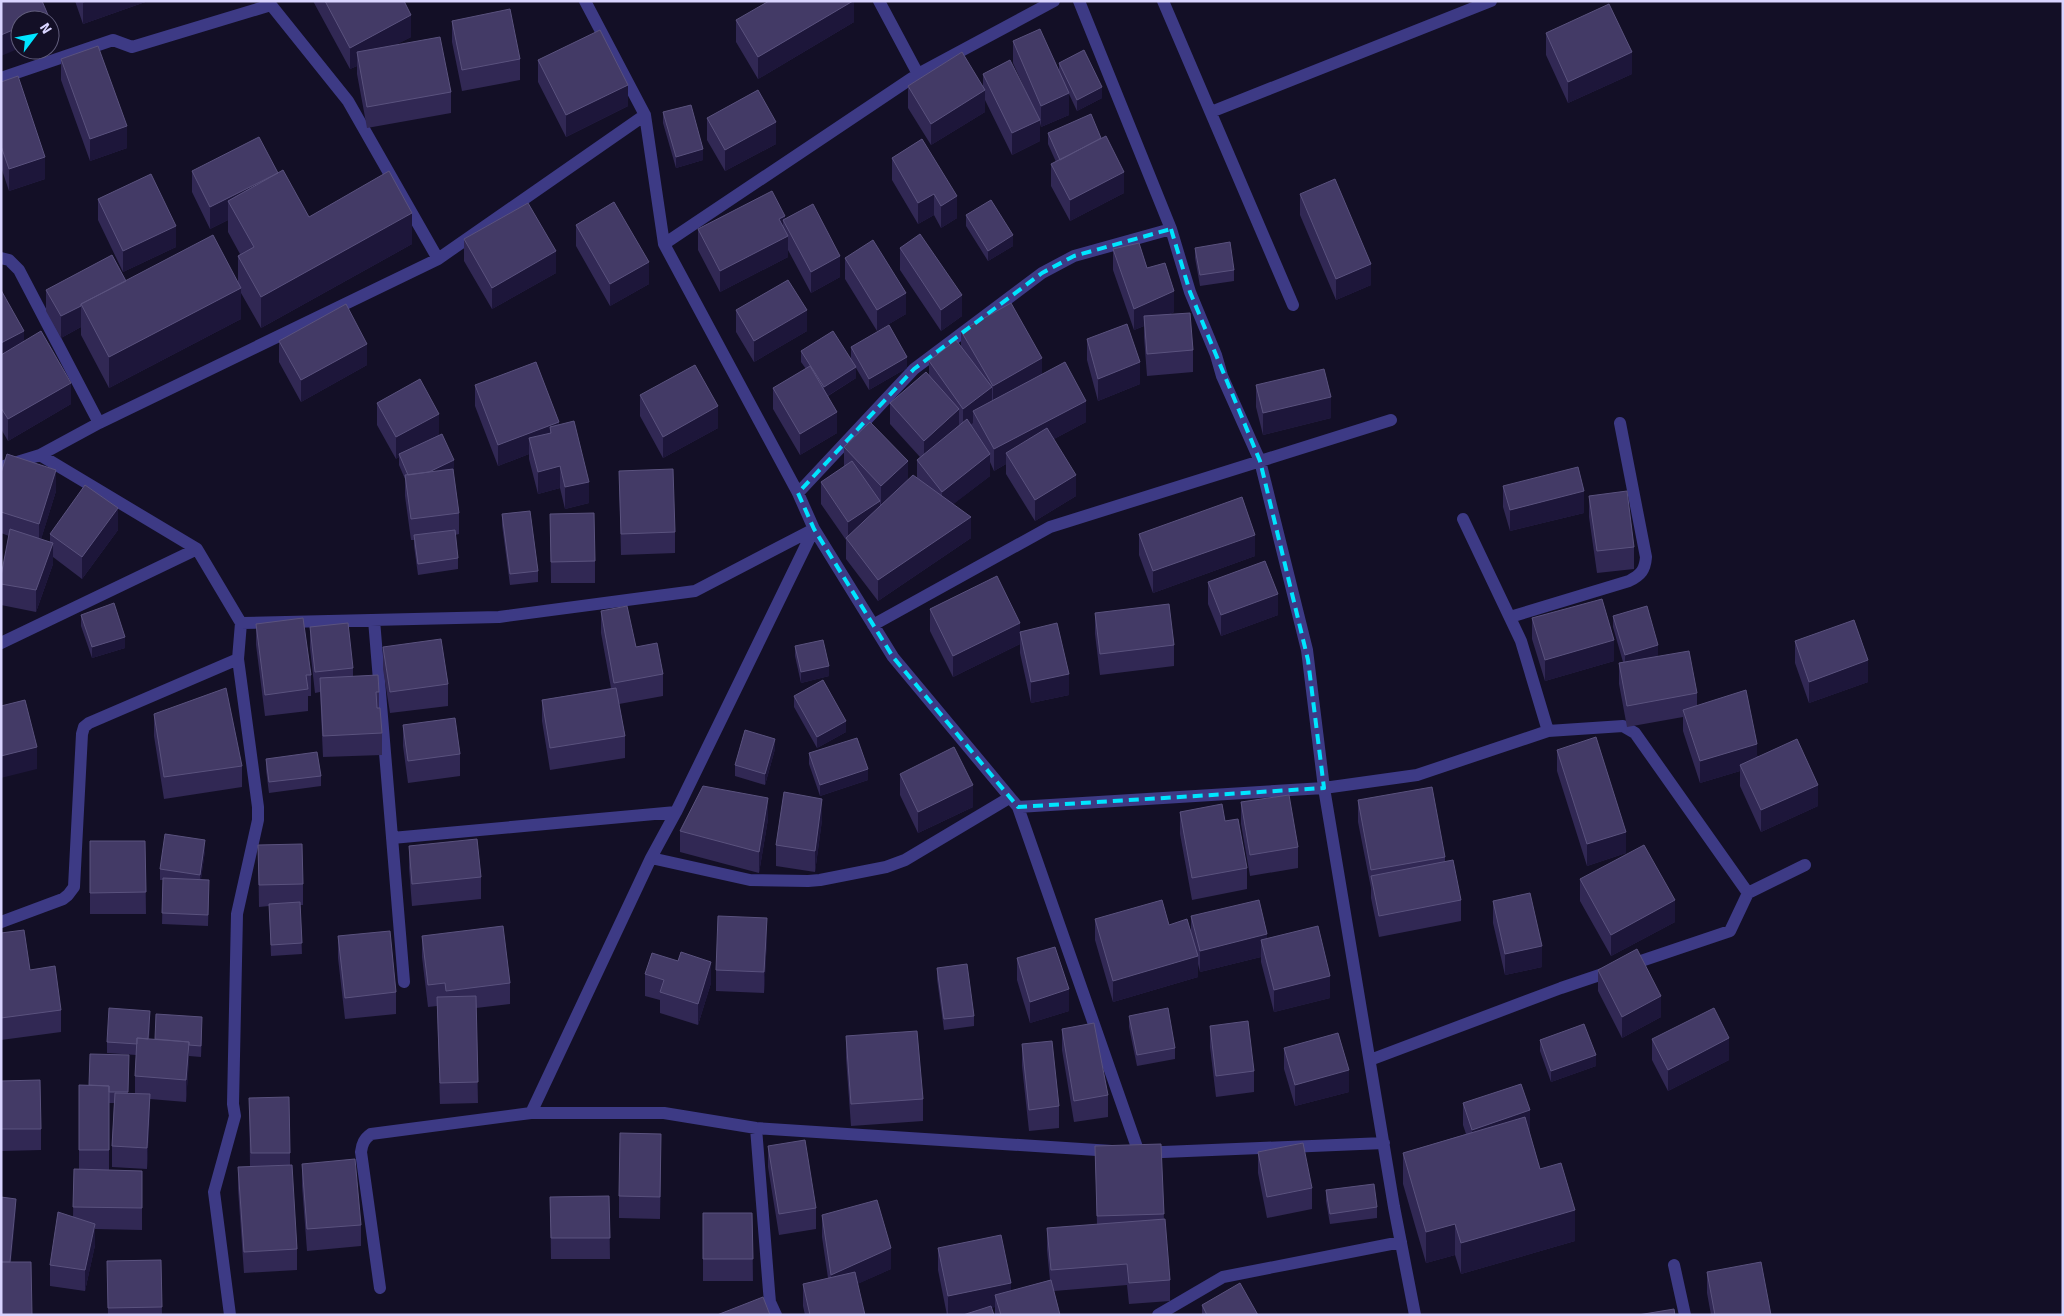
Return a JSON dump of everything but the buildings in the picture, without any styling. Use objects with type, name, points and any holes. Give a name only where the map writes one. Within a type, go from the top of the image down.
[{"type":"street","points":[[585,1],[645,115],[664,244],[798,493],[814,529],[893,657],[1014,802],[1139,1153]]},
{"type":"street","points":[[878,1],[918,74]]},
{"type":"street","points":[[664,244],[918,74],[1054,1]]},
{"type":"street","points":[[1079,1],[1171,229],[1190,292],[1216,354],[1222,376],[1260,461],[1307,650],[1324,788],[1415,1315]]},
{"type":"street","points":[[1163,1],[1294,304]]},
{"type":"street","points":[[1210,112],[1491,1]]},
{"type":"street","points":[[1,78],[113,40],[132,47],[270,3],[348,101],[438,259]]},
{"type":"street","points":[[1,467],[40,455],[99,423],[438,259],[645,115]]},
{"type":"street","points":[[798,493],[914,368],[1042,273],[1074,256],[1171,229]]},
{"type":"street","points":[[1,258],[9,260],[19,270],[99,423]]},
{"type":"street","points":[[873,625],[1050,527],[1391,420]]},
{"type":"street","points":[[1510,617],[1629,581],[1638,576],[1645,568],[1646,557],[1620,423]]},
{"type":"street","points":[[40,455],[197,549],[241,623],[238,659],[258,807],[258,820],[237,914],[233,1104],[235,1116],[214,1192],[230,1315]]},
{"type":"street","points":[[1463,519],[1523,647],[1548,731]]},
{"type":"street","points":[[241,623],[499,617],[695,592],[814,529]]},
{"type":"street","points":[[531,1113],[651,858],[676,812],[814,529]]},
{"type":"street","points":[[1,643],[197,549]]},
{"type":"street","points":[[374,620],[404,982]]},
{"type":"street","points":[[1,922],[63,899],[74,887],[82,734],[84,726],[238,659]]},
{"type":"street","points":[[651,858],[750,880],[820,880],[886,867],[905,860],[1014,802],[1324,788],[1417,775],[1548,731],[1623,726],[1635,732],[1748,893]]},
{"type":"street","points":[[392,838],[676,812]]},
{"type":"street","points":[[1370,1060],[1561,988],[1730,931],[1748,893],[1805,865]]},
{"type":"street","points":[[380,1288],[361,1152],[362,1145],[371,1134],[531,1113],[664,1114],[756,1128],[1139,1153],[1384,1143]]},
{"type":"street","points":[[756,1128],[768,1291],[770,1302],[776,1315]]},
{"type":"street","points":[[1158,1315],[1223,1277],[1401,1242]]},
{"type":"street","points":[[1674,1265],[1685,1315]]},
{"type":"highlighted area","points":[[1171,229],[1190,292],[1260,461],[1308,660],[1324,788],[1018,807],[893,657],[814,529],[798,493],[914,369],[1042,273],[1074,256]]}]
